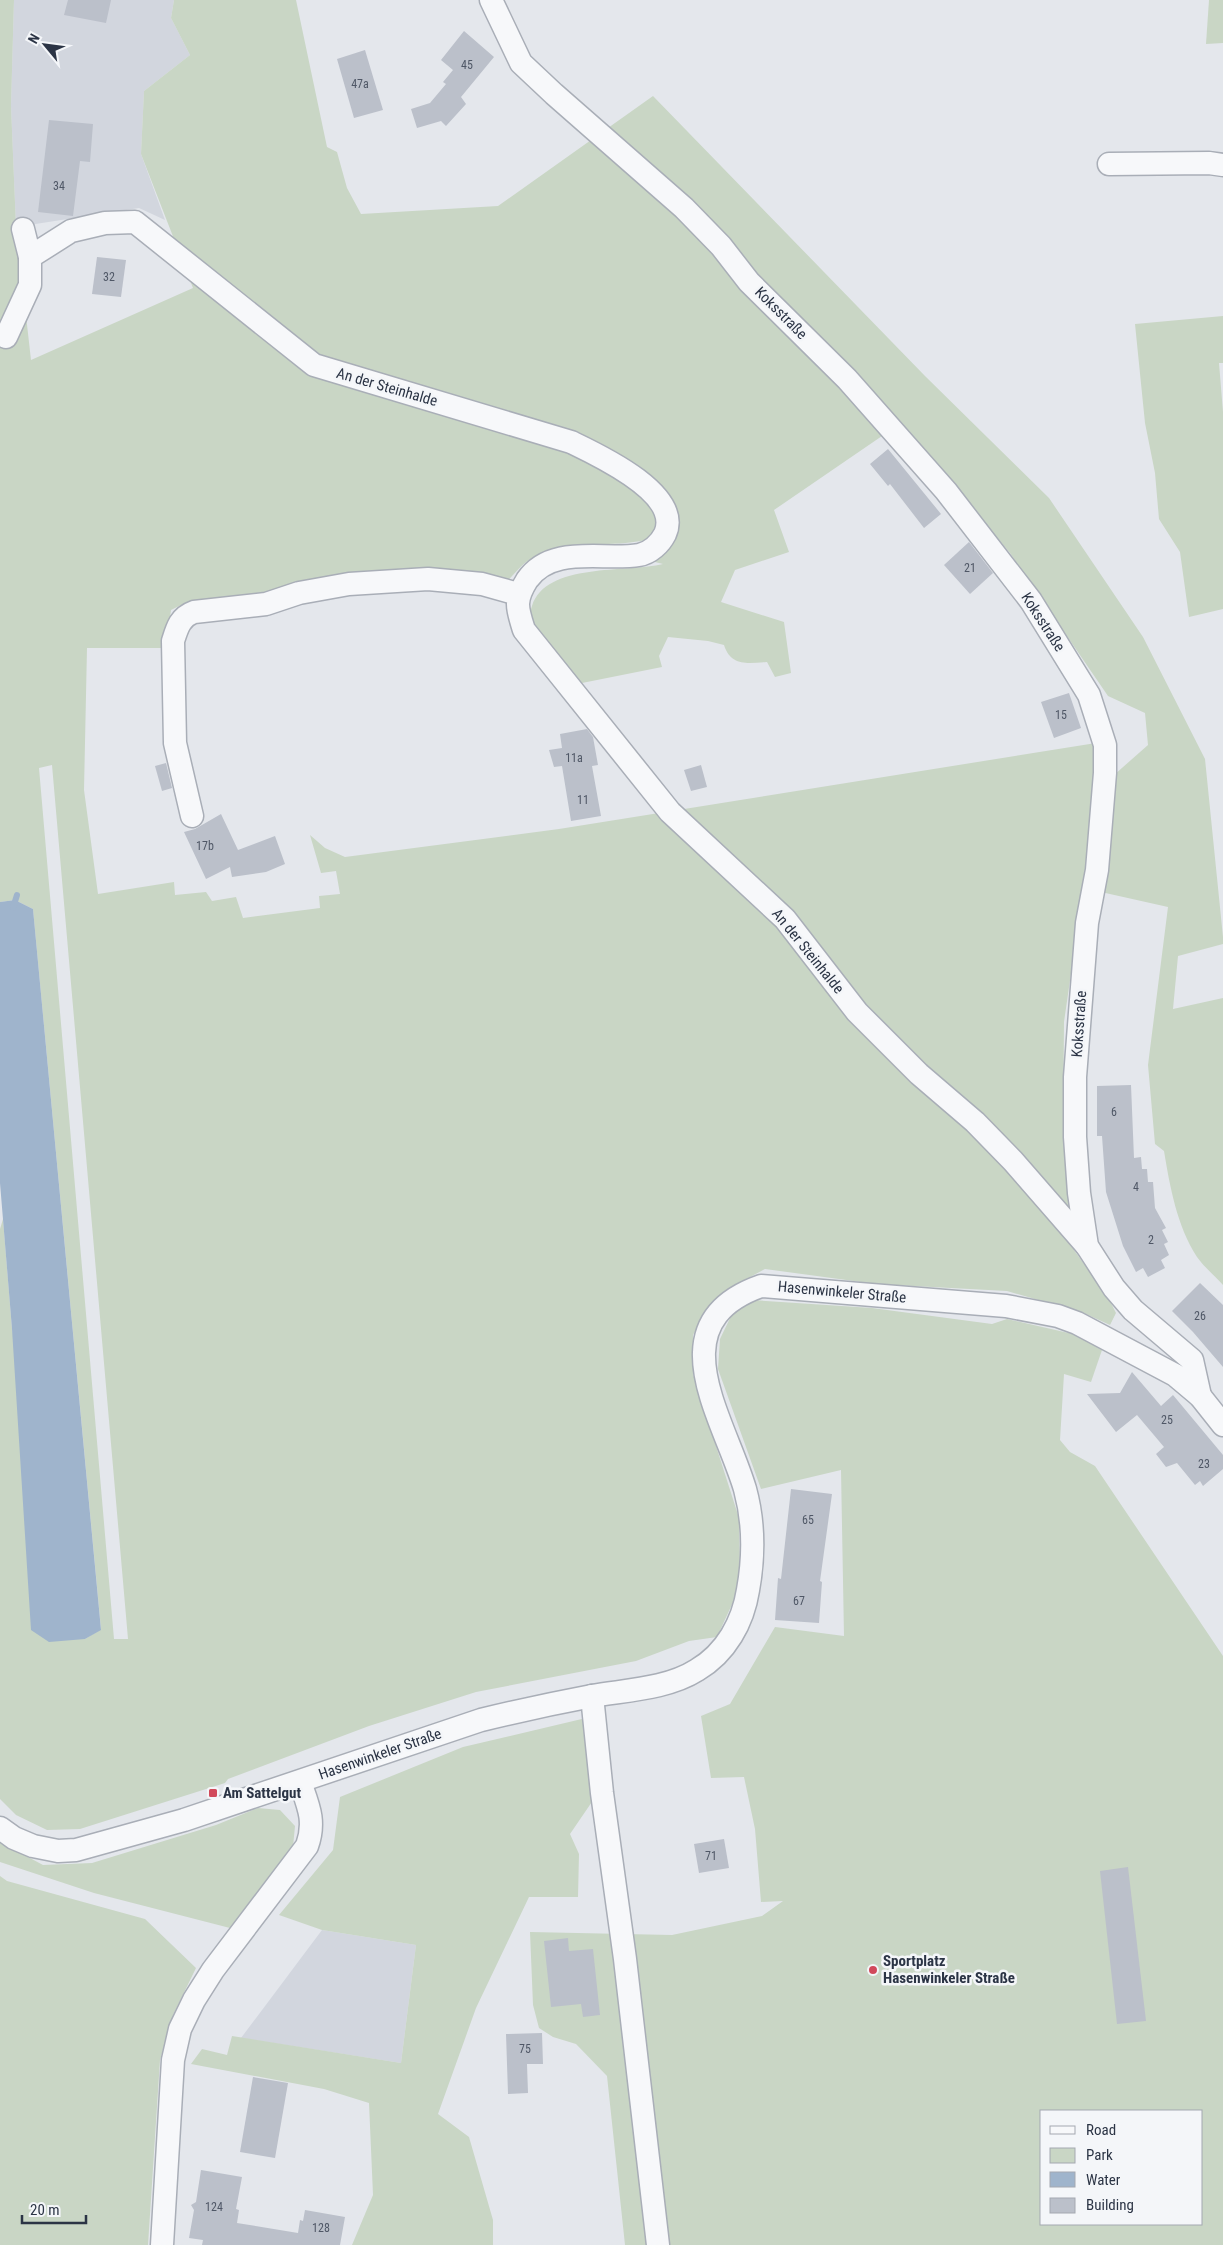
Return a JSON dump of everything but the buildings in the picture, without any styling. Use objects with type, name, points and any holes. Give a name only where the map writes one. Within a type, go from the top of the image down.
[{"type":"street","name":"Koksstraße","points":[[492,0],[521,63],[684,208],[721,246],[749,282],[847,379],[946,491],[1031,601],[1089,694],[1104,745],[1105,773],[1096,870],[1085,943],[1075,1076],[1075,1137],[1079,1193],[1087,1246],[1114,1288],[1133,1310],[1192,1360],[1200,1396]]},
{"type":"street","points":[[1110,164],[1209,162],[1223,165]]},
{"type":"street","name":"An der Steinhalde","points":[[30,257],[71,231],[105,223],[135,222],[314,365],[571,442],[632,475],[659,500],[665,513],[666,533],[651,550],[639,555],[568,557],[551,562],[530,576],[518,594],[518,611],[527,635],[670,812],[785,918],[857,1012],[918,1074],[975,1122],[1013,1161],[1087,1246]]},
{"type":"street","points":[[6,337],[30,285],[30,257],[23,229]]},
{"type":"street","points":[[192,816],[175,743],[173,641],[178,625],[185,615],[194,612],[266,604],[299,593],[348,584],[420,580],[462,581],[482,584],[518,594]]},
{"type":"street","name":"Hasenwinkeler Straße","points":[[0,1828],[26,1844],[49,1850],[69,1851],[98,1846],[300,1782],[481,1720],[532,1707],[663,1684],[688,1675],[709,1662],[733,1634],[746,1604],[752,1561],[752,1530],[749,1505],[713,1402],[703,1362],[705,1343],[714,1320],[724,1306],[739,1295],[762,1286],[1006,1306],[1040,1311],[1077,1323],[1172,1373],[1200,1396],[1223,1425]]},
{"type":"street","points":[[592,1696],[602,1794],[614,1874],[658,2245]]},
{"type":"street","points":[[162,2245],[174,2053],[180,2029],[201,2006],[213,1970],[260,1921],[310,1838],[312,1817],[300,1782]]},
{"type":"shaded area","points":[[14,0],[174,0],[171,18],[190,55],[144,91],[141,154],[165,220],[139,208],[16,227],[11,106]]},
{"type":"shaded area","points":[[322,1930],[416,1945],[401,2063],[241,2038]]},
{"type":"green space","points":[[0,0],[14,0],[11,106],[16,227],[31,360],[193,288],[141,154],[144,91],[190,55],[171,18],[174,0],[296,0],[327,147],[337,152],[347,188],[361,214],[498,206],[653,96],[925,376],[1049,498],[1143,637],[1205,759],[1223,944],[1178,956],[1173,1009],[1223,998],[1223,1285],[1200,1261],[1190,1245],[1175,1206],[1164,1151],[1155,1144],[1148,1065],[1168,907],[1101,892],[1114,775],[1148,745],[1145,713],[1108,696],[1010,553],[901,423],[774,510],[789,552],[735,570],[721,602],[784,622],[791,673],[775,677],[767,662],[741,662],[731,657],[724,645],[708,641],[668,637],[659,656],[662,667],[572,685],[531,624],[532,606],[540,592],[553,582],[570,576],[589,572],[663,564],[643,559],[650,539],[635,542],[573,546],[543,553],[529,560],[507,581],[245,602],[181,605],[171,610],[166,648],[87,648],[84,790],[98,894],[174,882],[175,895],[206,892],[212,901],[236,897],[243,918],[320,908],[319,896],[340,894],[336,871],[321,873],[310,835],[325,848],[345,857],[559,829],[1096,743],[1091,835],[1064,1022],[1063,1139],[1074,1250],[1108,1297],[1116,1313],[1110,1325],[1086,1314],[1007,1291],[876,1284],[765,1269],[726,1290],[708,1308],[693,1335],[693,1374],[739,1518],[740,1567],[734,1600],[717,1637],[689,1641],[636,1661],[476,1692],[369,1726],[228,1779],[225,1783],[80,1829],[47,1830],[16,1815],[0,1799],[0,1229],[3,1219],[12,1329],[85,1639],[101,1629],[33,909],[15,900],[0,902]],"holes":[[[52,765],[128,1639],[114,1639],[39,768]]]},
{"type":"green space","points":[[1209,0],[1223,0],[1223,43],[1206,44]]},
{"type":"green space","points":[[1223,316],[1223,363],[1219,363],[1223,412],[1223,609],[1189,617],[1180,552],[1159,519],[1155,473],[1145,423],[1135,324]]},
{"type":"green space","name":"Sportplatz Hasenwinkeler Straße","points":[[752,1300],[872,1308],[992,1324],[1007,1319],[1073,1334],[1102,1350],[1091,1382],[1064,1374],[1060,1440],[1070,1452],[1095,1466],[1223,1656],[1223,2245],[625,2245],[607,2076],[576,2044],[553,2037],[539,2028],[533,2005],[530,1932],[672,1935],[762,1916],[783,1901],[761,1902],[755,1829],[744,1777],[711,1778],[701,1716],[730,1704],[775,1627],[844,1636],[841,1470],[761,1489],[718,1369],[720,1339],[732,1314]]},
{"type":"green space","points":[[586,1718],[598,1793],[570,1834],[579,1854],[578,1897],[529,1897],[476,2008],[438,2114],[469,2137],[493,2220],[493,2245],[352,2245],[373,2195],[369,2103],[324,2089],[191,2064],[202,2049],[227,2055],[232,2036],[401,2063],[416,1945],[322,1930],[279,1915],[333,1850],[340,1797],[463,1747]]},
{"type":"green space","points":[[258,1808],[280,1810],[295,1826],[293,1847],[230,1928],[94,1893],[0,1862],[0,1842],[43,1865],[92,1863],[216,1825]]},
{"type":"green space","points":[[0,1876],[7,1881],[145,1919],[196,1968],[173,2015],[160,2060],[148,2245],[0,2245]]},
{"type":"water","points":[[15,900],[33,909],[101,1630],[85,1639],[49,1642],[31,1630],[12,1329],[0,1183],[0,902]]},
{"type":"waterway","points":[[13,908],[17,895]]},
{"type":"place","name":"Am Sattelgut","points":[[213,1793]]},
{"type":"place","name":"Sportplatz Hasenwinkeler Straße","points":[[873,1970]]}]
